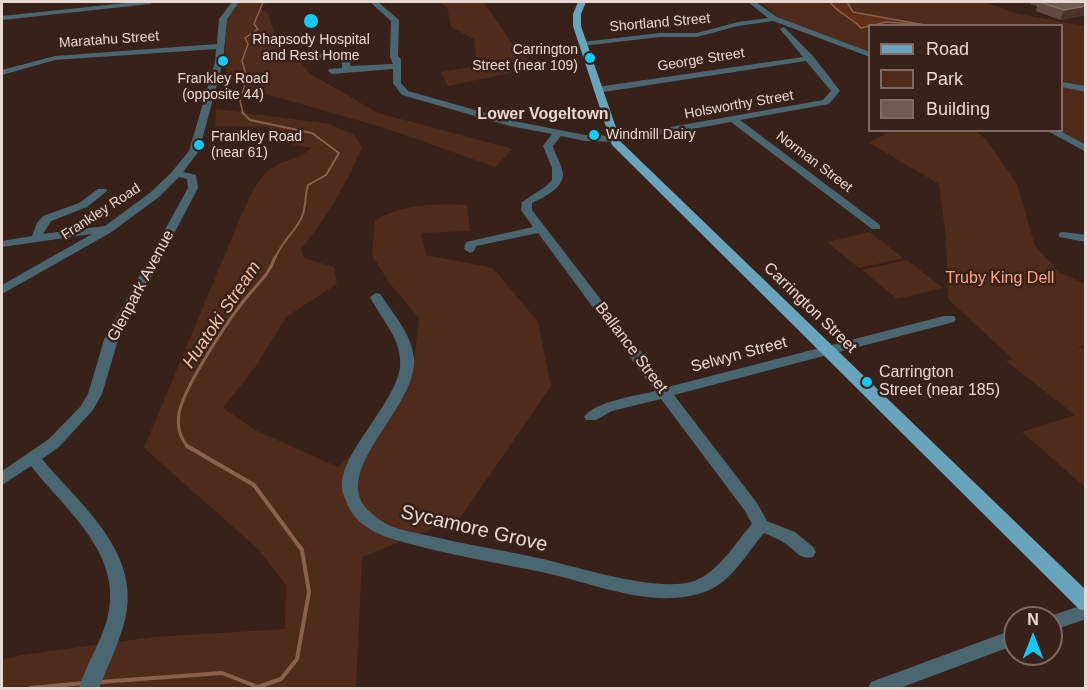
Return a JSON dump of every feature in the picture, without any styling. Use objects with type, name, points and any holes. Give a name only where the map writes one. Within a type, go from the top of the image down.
[{"type":"main road","name":"Carrington Street","points":[[582,2],[576,20],[614,140],[1086,603]]},
{"type":"street","points":[[2,18],[28,12],[150,2]]},
{"type":"street","name":"Frankley Road","points":[[2,290],[138,209],[176,173],[194,151],[221,46],[223,19],[235,2]]},
{"type":"street","points":[[374,2],[395,20],[395,67]]},
{"type":"street","points":[[752,2],[787,27],[868,55]]},
{"type":"street","name":"Shortland Street","points":[[582,44],[668,34],[698,35],[738,24],[774,19]]},
{"type":"street","points":[[787,27],[780,30],[806,58]]},
{"type":"street","name":"Maratahu Street","points":[[4,70],[55,58],[221,46]]},
{"type":"street","points":[[316,57],[344,56],[347,59],[346,69],[395,67]]},
{"type":"street","name":"Holsworthy Street","points":[[395,67],[400,90],[411,96],[558,134],[614,140],[820,104],[831,97],[806,58]]},
{"type":"street","name":"George Street","points":[[597,90],[806,58]]},
{"type":"street","points":[[332,71],[395,67]]},
{"type":"street","points":[[1063,85],[1086,89]]},
{"type":"street","name":"Norman Street","points":[[734,120],[876,227]]},
{"type":"street","points":[[1054,132],[1086,149]]},
{"type":"street","name":"Ballance Street","points":[[558,134],[548,146],[558,170],[557,180],[548,191],[526,206],[751,507],[761,525]]},
{"type":"street","name":"Glenpark Avenue","points":[[2,479],[34,459],[71,427],[95,394],[111,340],[193,188],[192,177],[176,173]]},
{"type":"street","points":[[37,238],[38,227],[45,218],[81,206],[102,191]]},
{"type":"street","points":[[2,244],[83,230],[104,229]]},
{"type":"street","points":[[470,249],[470,244],[541,229]]},
{"type":"street","points":[[1063,235],[1086,239]]},
{"type":"street","name":"Sycamore Grove","points":[[376,297],[399,329],[407,366],[405,379],[395,402],[359,453],[349,481],[357,509],[375,525],[401,536],[637,586],[677,591],[693,589],[709,582],[721,573],[761,525]]},
{"type":"street","name":"Selwyn Street","points":[[591,417],[607,408],[948,319]]},
{"type":"street","points":[[34,459],[109,548],[117,566],[120,586],[118,613],[89,688]]},
{"type":"street","points":[[761,525],[789,537],[807,552]]},
{"type":"street","points":[[1063,619],[1086,610]]},
{"type":"street","points":[[878,688],[1003,641]]},
{"type":"green space","points":[[239,2],[270,2],[258,7],[268,13],[278,45],[291,50],[309,73],[378,113],[513,149],[495,167],[388,129],[252,90],[226,77],[225,14]]},
{"type":"green space","points":[[439,2],[484,2],[515,48],[531,63],[529,69],[448,86],[441,72],[477,66],[474,39],[451,27],[447,7]]},
{"type":"green space","points":[[760,2],[987,3],[1019,14],[1085,26],[1085,149],[1053,132],[1063,132],[1063,24],[868,24],[868,52],[780,18]]},
{"type":"green space","points":[[216,109],[330,124],[354,135],[362,147],[335,200],[301,249],[304,258],[334,267],[337,284],[286,317],[256,366],[223,408],[257,431],[338,467],[375,434],[413,371],[419,318],[390,284],[372,255],[375,220],[409,208],[443,204],[467,205],[470,231],[421,233],[426,255],[493,268],[538,322],[551,386],[460,518],[362,557],[356,688],[2,688],[2,660],[21,655],[154,637],[285,629],[286,585],[258,549],[144,448],[253,190],[266,172],[302,155],[311,148],[294,145],[267,127],[215,126]]},
{"type":"green space","name":"Truby King Dell","points":[[889,132],[976,132],[986,139],[1017,184],[1035,246],[1059,272],[1085,284],[1085,345],[1076,348],[1085,347],[1085,487],[1022,432],[1075,415],[1006,361],[1013,359],[948,299],[946,238],[939,184],[869,143]]},
{"type":"green space","points":[[870,232],[903,258],[859,268],[827,242]]},
{"type":"green space","points":[[907,260],[943,288],[897,299],[862,270]]},
{"type":"shaded area","points":[[830,2],[847,2],[853,12],[919,24],[886,22],[868,24],[868,26],[861,28]]},
{"type":"building","points":[[1040,2],[1086,2],[1086,6],[1064,10]]},
{"type":"waterway","name":"Huatoki Stream","points":[[243,113],[240,101],[247,78],[242,61],[248,44],[245,38],[258,29],[254,24],[263,2]]},
{"type":"waterway","name":"Huatoki Stream","points":[[243,113],[250,120],[312,133],[339,153],[326,175],[308,185],[301,220],[275,259]]},
{"type":"waterway","name":"Huatoki Stream","points":[[187,446],[181,436],[178,418],[189,387],[218,337],[238,308],[267,274],[275,257]]},
{"type":"waterway","name":"Huatoki Stream","points":[[100,682],[222,673],[258,687],[281,679],[297,659],[309,592],[302,550],[254,485],[187,446]]},
{"type":"waterway","name":"Huatoki Stream","points":[[30,688],[85,683]]},
{"type":"place","name":"Rhapsody Hospital and Rest Home","points":[[311,21]]},
{"type":"place","name":"Carrington Street (near 109)","points":[[590,58]]},
{"type":"place","name":"Frankley Road (opposite 44)","points":[[223,61]]},
{"type":"place","name":"Windmill Dairy","points":[[594,135]]},
{"type":"place","name":"Frankley Road (near 61)","points":[[199,145]]},
{"type":"place","name":"Carrington Street (near 185)","points":[[867,382]]},
{"type":"district","name":"Lower Vogeltown","points":[[543,115]]}]
